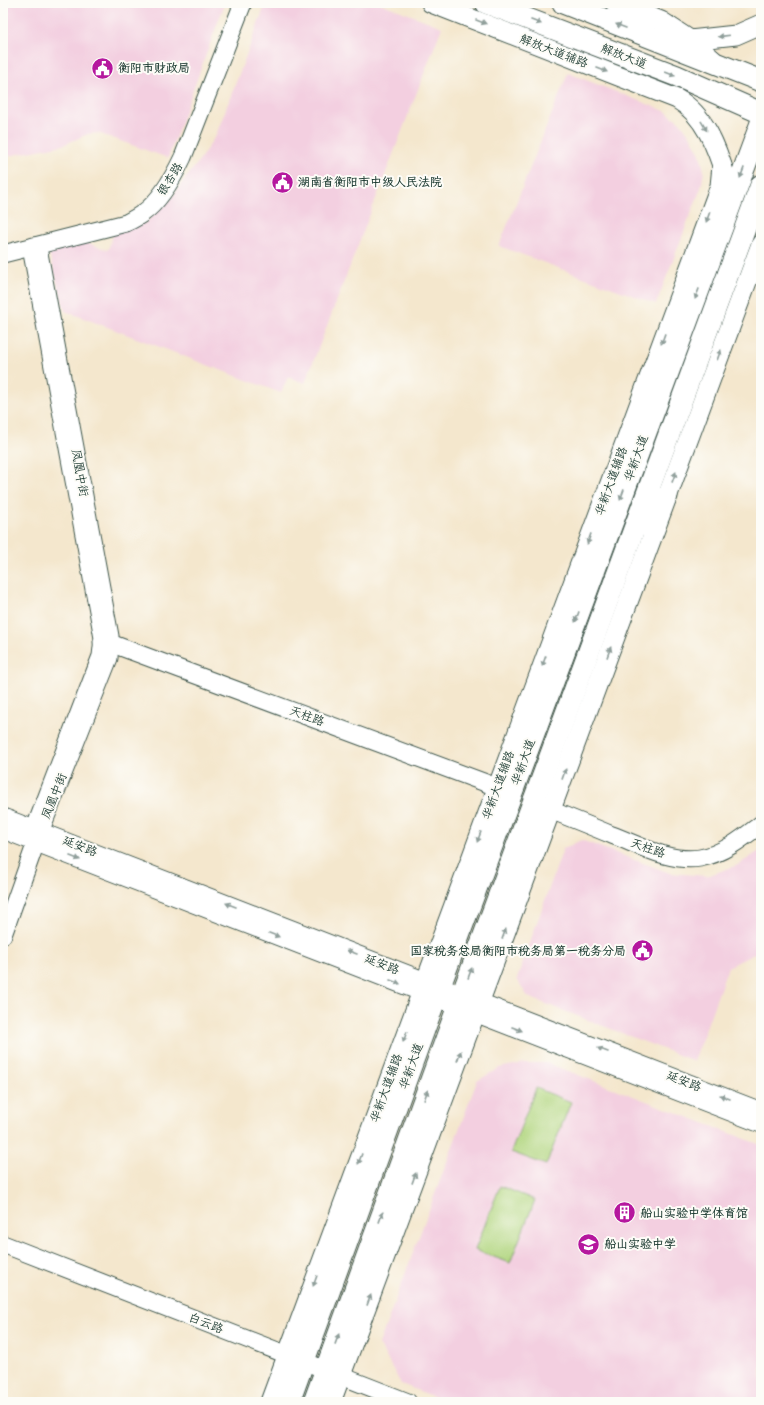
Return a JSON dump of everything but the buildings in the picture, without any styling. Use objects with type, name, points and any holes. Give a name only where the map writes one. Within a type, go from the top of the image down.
[{"type":"highway","name":"解放大道","points":[[486,3],[677,76],[761,113]]},
{"type":"highway","points":[[563,3],[761,81]]},
{"type":"highway","name":"华新大道","points":[[289,1402],[295,1361],[650,395],[732,201],[761,123]]},
{"type":"highway","name":"华新大道","points":[[314,1402],[332,1376],[541,807],[631,533],[761,185]]},
{"type":"highway","points":[[631,533],[667,496]]},
{"type":"main road","name":"解放大道辅路","points":[[431,3],[677,99],[688,105],[701,121],[715,145],[732,201]]},
{"type":"main road","points":[[615,3],[661,21],[690,40],[719,64]]},
{"type":"main road","points":[[651,38],[690,40],[736,35],[761,24]]},
{"type":"main road","points":[[650,395],[720,186],[722,166]]},
{"type":"main road","points":[[541,807],[667,496],[761,244]]},
{"type":"main road","points":[[270,1402],[295,1361]]},
{"type":"main road","points":[[331,1402],[332,1376]]},
{"type":"street","name":"银杏路","points":[[3,254],[126,223],[144,213],[158,198],[174,176],[183,157],[243,3]]},
{"type":"street","name":"凤凰中街","points":[[3,935],[34,848],[36,825],[106,642],[101,630],[32,254],[34,246]]},
{"type":"street","name":"天柱路","points":[[106,642],[505,790]]},
{"type":"street","name":"天柱路","points":[[541,807],[656,852],[681,858],[700,858],[720,851],[741,840],[761,824]]},
{"type":"street","name":"延安路","points":[[3,816],[35,836]]},
{"type":"street","name":"延安路","points":[[3,830],[35,836],[431,989],[761,1124]]},
{"type":"street","name":"凤凰中街","points":[[3,919],[35,836]]},
{"type":"street","name":"延安路","points":[[468,1004],[761,1111]]},
{"type":"street","name":"白云路","points":[[3,1244],[332,1376],[388,1402]]},
{"type":"street","name":"白云路","points":[[3,1255],[295,1361]]},
{"type":"street","name":"白云路","points":[[332,1376],[408,1402]]},
{"type":"shaded area","name":"衡阳市财政局","points":[[3,3],[225,3],[168,158],[98,133],[88,134],[63,145],[3,157]]},
{"type":"shaded area","name":"湖南省衡阳市中级人民法院","points":[[266,3],[380,3],[442,27],[305,383],[288,377],[281,393],[65,311],[48,249],[78,240],[108,250],[114,232],[146,222],[170,199],[196,165],[216,135]]},
{"type":"shaded area","points":[[568,73],[665,111],[680,122],[691,137],[700,154],[704,171],[701,188],[656,304],[499,246]]},
{"type":"shaded area","name":"国家税务总局衡阳市税务局第一税务分局","points":[[581,840],[670,873],[707,876],[738,865],[761,850],[761,948],[754,954],[728,967],[694,1061],[528,997],[517,979],[563,849]]},
{"type":"shaded area","name":"船山实验中学","points":[[524,1063],[547,1063],[761,1145],[761,1402],[448,1402],[401,1384],[379,1344],[477,1081],[499,1068]]},
{"type":"green space","points":[[536,1088],[571,1102],[546,1165],[511,1152]]},
{"type":"green space","points":[[500,1186],[535,1200],[510,1263],[475,1250]]},
{"type":"place","name":"衡阳市财政局","points":[[102,68]]},
{"type":"place","name":"湖南省衡阳市中级人民法院","points":[[283,182]]},
{"type":"place","name":"国家税务总局衡阳市税务局第一税务分局","points":[[642,951]]},
{"type":"place","name":"船山实验中学体育馆","points":[[625,1213]]},
{"type":"place","name":"船山实验中学","points":[[589,1244]]}]
